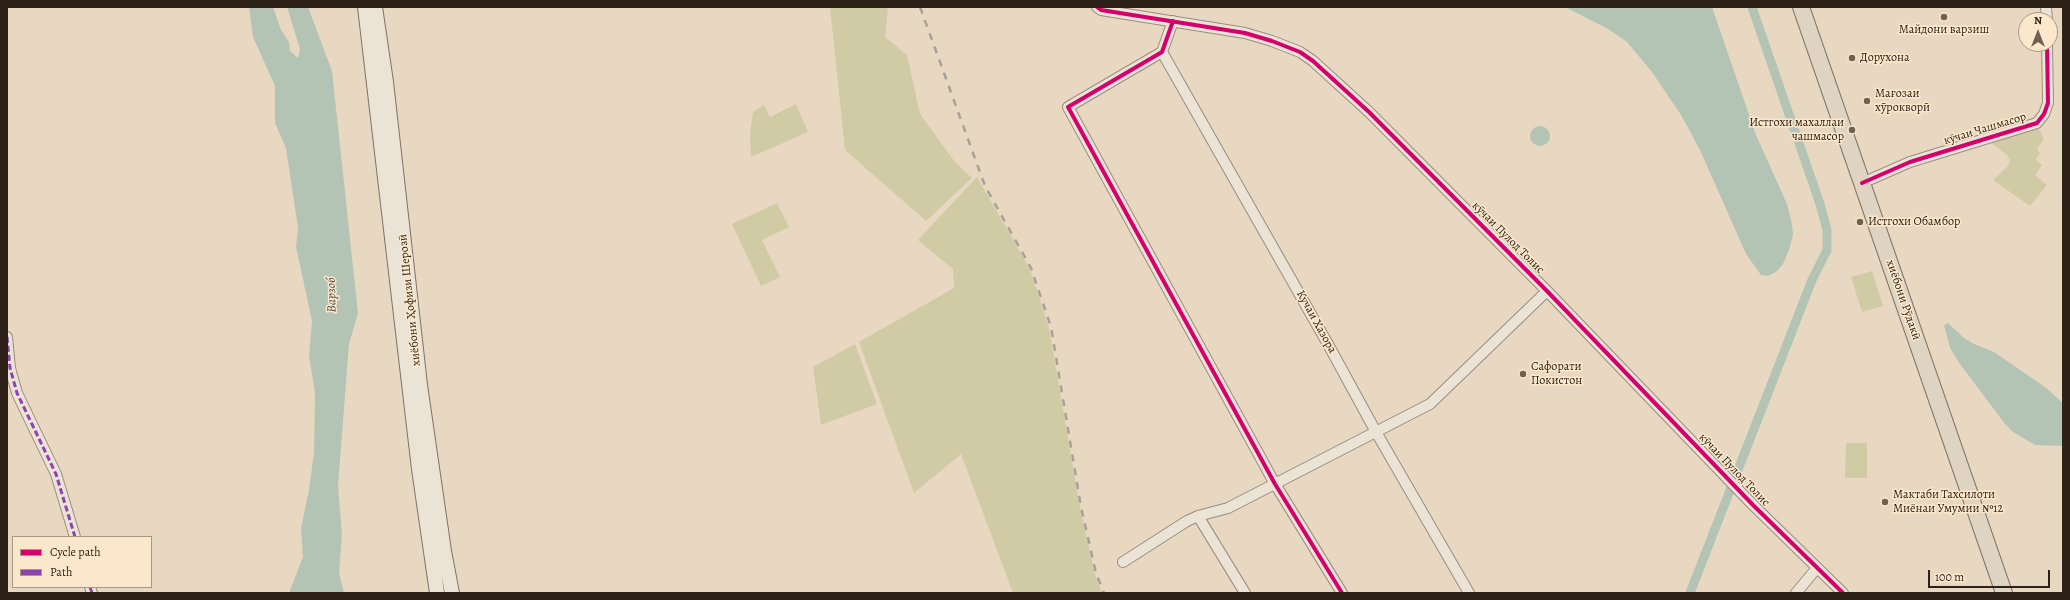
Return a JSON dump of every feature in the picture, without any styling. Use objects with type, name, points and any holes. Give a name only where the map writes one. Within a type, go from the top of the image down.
[{"type":"highway","name":"хиёбони Рӯдакӣ","points":[[1801,7],[2002,591]]},
{"type":"main road","name":"хиёбони Ҳофизи Шерозӣ","points":[[365,7],[420,469],[437,593]]},
{"type":"main road","name":"хиёбони Ҳофизи Шерозӣ","points":[[375,7],[386,82],[420,385],[444,551],[452,593]]},
{"type":"street","name":"кӯчаи Пулод Толис","points":[[1097,7],[1101,10],[1245,33],[1272,41],[1300,52],[1313,61],[1369,112],[1547,292],[1754,506],[1843,593]]},
{"type":"street","points":[[1173,21],[1162,52],[1068,107],[1275,484],[1342,593]]},
{"type":"street","name":"Кучаи Хазора","points":[[1162,52],[1329,346],[1376,432],[1469,593]]},
{"type":"street","name":"кӯчаи Чашмасор","points":[[1862,183],[1910,162],[2037,122],[2044,114],[2048,103],[2047,52]]},
{"type":"street","points":[[1123,562],[1180,524],[1198,516],[1228,508],[1430,404],[1547,292]]},
{"type":"street","points":[[7,337],[10,368],[17,393],[56,474],[75,536]]},
{"type":"street","points":[[1198,516],[1245,593]]},
{"type":"street","points":[[1796,593],[1817,568]]},
{"type":"shaded area","points":[[830,7],[888,7],[885,37],[907,55],[920,114],[955,162],[972,178],[926,221],[845,150]]},
{"type":"shaded area","points":[[796,104],[808,132],[751,157],[750,134],[753,112],[764,105],[770,117]]},
{"type":"shaded area","points":[[2035,121],[2044,139],[2037,149],[2040,153],[2036,160],[2042,165],[2035,175],[2047,185],[2030,206],[1993,180],[2007,167],[2010,160],[2007,155],[1990,142]]},
{"type":"shaded area","points":[[977,177],[1030,269],[1049,328],[1080,508],[1095,574],[1102,593],[1013,593],[961,454],[914,493],[859,342],[954,288],[953,269],[918,240]]},
{"type":"shaded area","points":[[777,203],[789,227],[762,240],[780,277],[761,286],[732,224]]},
{"type":"shaded area","points":[[1872,271],[1883,306],[1862,312],[1851,277]]},
{"type":"shaded area","points":[[855,344],[877,404],[821,425],[813,367]]},
{"type":"shaded area","points":[[1846,443],[1867,443],[1867,478],[1845,478]]},
{"type":"water","name":"Варзоб","points":[[249,7],[273,7],[281,30],[289,42],[290,51],[298,58],[300,49],[287,7],[308,7],[332,71],[358,313],[349,344],[338,486],[342,535],[339,573],[344,593],[289,593],[303,557],[301,528],[309,490],[314,452],[315,393],[309,356],[312,321],[296,247],[298,228],[286,148],[275,123],[275,86],[253,37]]},
{"type":"water","points":[[1565,7],[1712,7],[1756,135],[1787,204],[1792,224],[1793,235],[1789,250],[1783,264],[1776,272],[1768,276],[1761,275],[1746,254],[1700,150],[1681,115],[1652,72],[1627,42],[1608,29]]},
{"type":"water","points":[[1540,126],[1547,129],[1550,136],[1547,143],[1540,146],[1533,143],[1530,136],[1533,129]]},
{"type":"water","points":[[1948,323],[1963,337],[1972,343],[1994,352],[2045,387],[2063,403],[2063,446],[2035,445],[2013,432],[2005,424],[1960,364],[1950,348],[1944,325]]},
{"type":"waterway","points":[[1690,593],[1812,280],[1827,250],[1827,230],[1820,204],[1752,7]]},
{"type":"railway","points":[[920,7],[985,186],[1031,268],[1051,327],[1081,507],[1096,573],[1104,593]]},
{"type":"marked path","points":[[7,337],[10,368],[17,393],[56,474],[75,536]]},
{"type":"marked path","points":[[90,588],[92,593]]},
{"type":"cycle path","points":[[1097,7],[1101,10],[1245,33],[1272,41],[1300,52],[1313,61],[1369,112],[1547,291],[1754,506],[1843,593]]},
{"type":"cycle path","points":[[1173,21],[1162,52],[1068,107],[1275,484],[1342,593]]},
{"type":"cycle path","points":[[1862,183],[1910,162],[2037,123],[2044,114],[2048,103],[2047,52]]},
{"type":"place","name":"Майдони варзиш","points":[[1944,17]]},
{"type":"place","name":"Дорухона","points":[[1852,58]]},
{"type":"place","name":"Мағозаи хӯрокворӣ","points":[[1867,101]]},
{"type":"place","name":"Истгохи махаллаи чашмасор","points":[[1852,130]]},
{"type":"place","name":"Истгохи Обамбор","points":[[1860,222]]},
{"type":"place","name":"Сафорати Покистон","points":[[1523,374]]},
{"type":"place","name":"Мактаби Тахсилоти Миёнаи Умумии №12","points":[[1885,502]]}]
